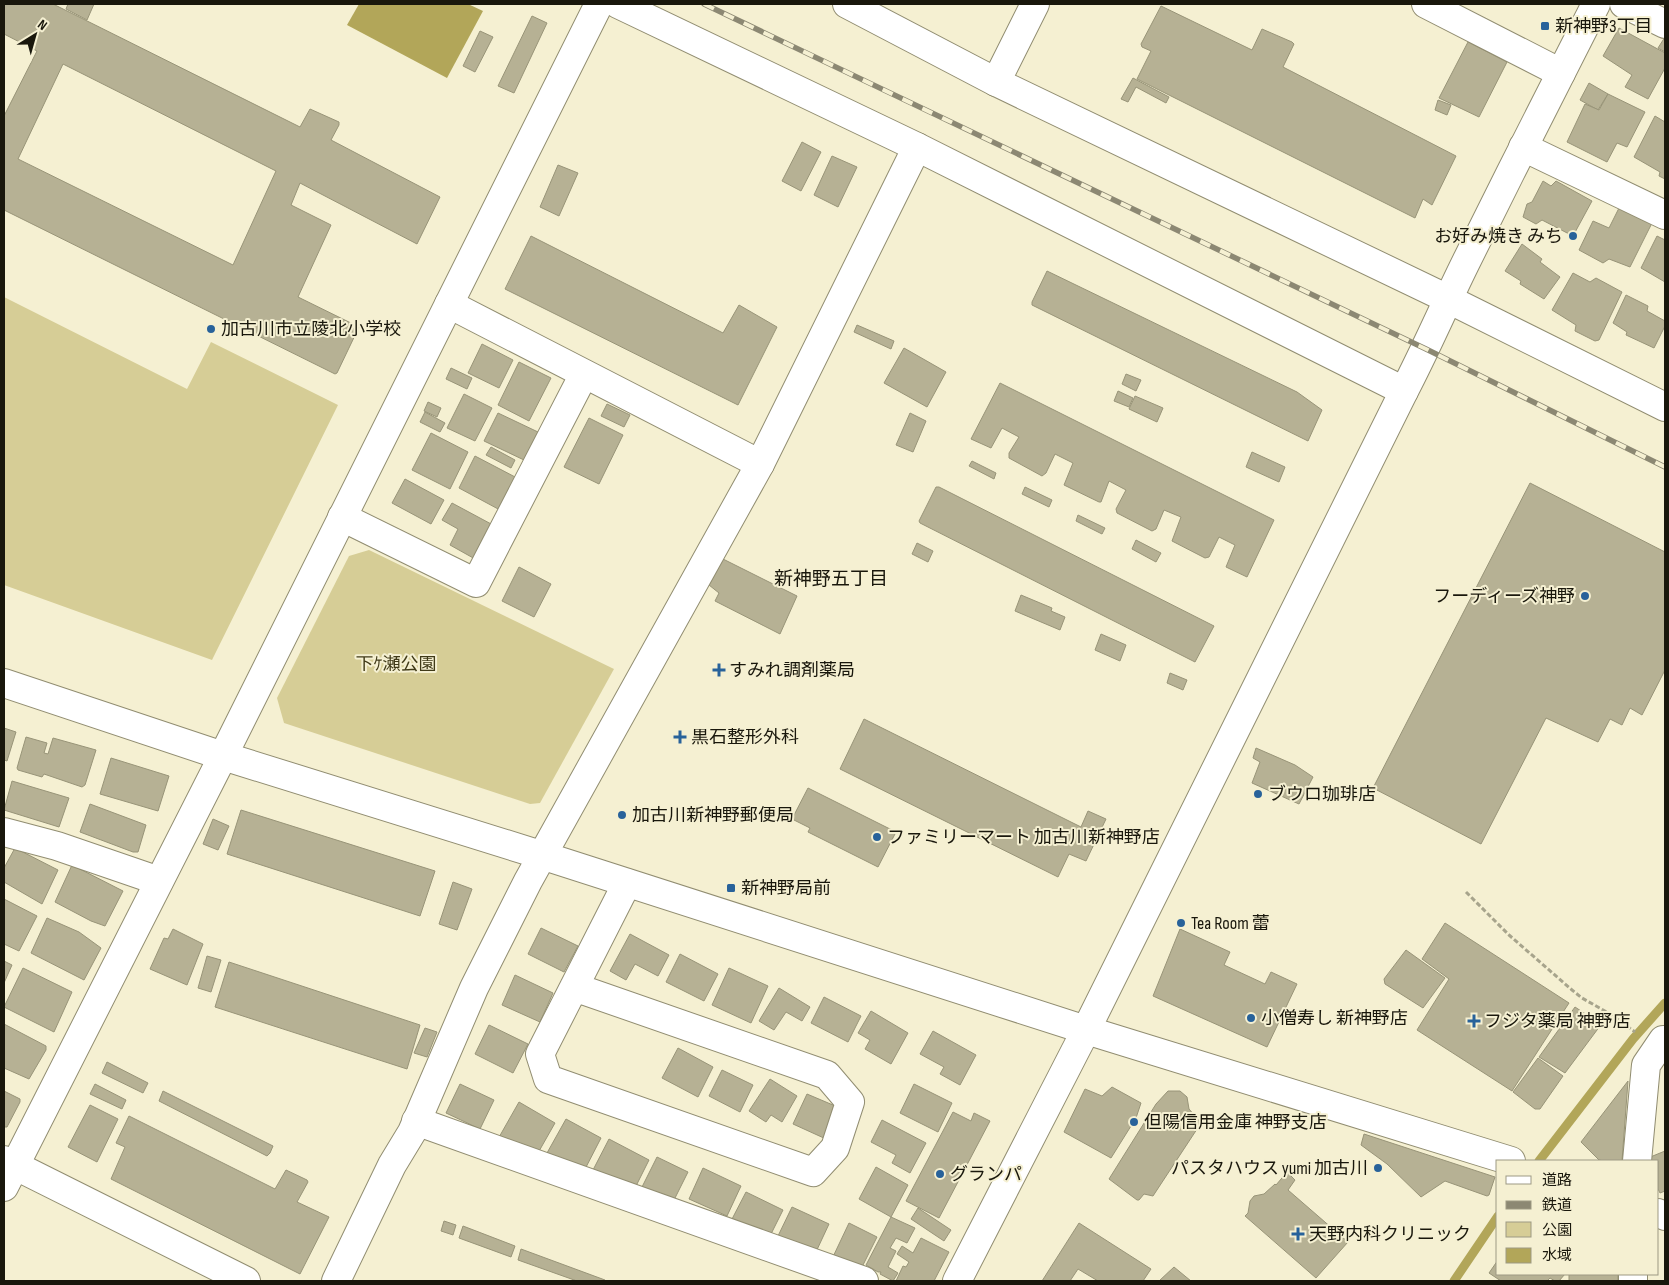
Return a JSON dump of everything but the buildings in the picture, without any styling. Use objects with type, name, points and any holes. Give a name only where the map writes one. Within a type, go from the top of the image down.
[{"type":"street","points":[[246,1281],[110,1213],[7,1171],[223,756],[599,4]]},
{"type":"street","points":[[618,4],[917,147],[1404,391]]},
{"type":"street","points":[[847,4],[996,82],[1448,299],[1665,407]]},
{"type":"street","points":[[996,82],[1035,4]]},
{"type":"street","points":[[1426,4],[1561,73]]},
{"type":"street","points":[[957,1281],[1086,1030],[1426,349],[1448,299],[1523,147],[1596,4]]},
{"type":"street","points":[[1624,4],[1665,24]]},
{"type":"street","points":[[336,1281],[392,1165],[416,1121],[474,988],[541,855],[760,464],[917,147]]},
{"type":"street","points":[[1523,147],[1665,215]]},
{"type":"street","points":[[449,304],[760,464]]},
{"type":"street","points":[[342,517],[476,583],[584,374]]},
{"type":"street","points":[[4,683],[223,756],[541,855],[1086,1030],[1507,1160]]},
{"type":"street","points":[[4,832],[57,846],[159,881]]},
{"type":"street","points":[[574,987],[827,1075],[850,1102],[835,1148],[813,1172],[548,1079],[540,1054],[574,987],[627,883]]},
{"type":"street","points":[[1637,1160],[1646,1065],[1662,1048]]},
{"type":"street","points":[[416,1121],[864,1281]]},
{"type":"street","points":[[52,1198],[130,1243],[208,1281]]},
{"type":"path","points":[[1466,892],[1509,935],[1572,990],[1623,1022]]},
{"type":"green space","points":[[4,297],[187,389],[211,342],[338,405],[212,660],[4,585]]},
{"type":"green space","name":"下ｹ瀬公園","points":[[369,550],[614,669],[540,803],[530,804],[284,723],[277,698],[349,556]]},
{"type":"water","points":[[359,4],[468,4],[483,11],[447,78],[347,25]]},
{"type":"waterway","points":[[1540,1160],[1633,1039],[1665,1003]]},
{"type":"waterway","points":[[1454,1281],[1496,1219]]},
{"type":"railway","points":[[704,4],[1426,349],[1665,467]]},
{"type":"place","name":"新神野3丁目","points":[[1545,26]]},
{"type":"place","name":"お好み焼き みち","points":[[1573,236]]},
{"type":"place","name":"加古川市立陵北小学校","points":[[211,329]]},
{"type":"place","name":"フーディーズ神野","points":[[1585,596]]},
{"type":"place","name":"すみれ調剤薬局","points":[[719,670]]},
{"type":"place","name":"黒石整形外科","points":[[680,737]]},
{"type":"place","name":"ブウロ珈琲店","points":[[1258,794]]},
{"type":"place","name":"加古川新神野郵便局","points":[[622,815]]},
{"type":"place","name":"ファミリーマート 加古川新神野店","points":[[877,837]]},
{"type":"place","name":"新神野局前","points":[[731,888]]},
{"type":"place","name":"Tea Room 蕾","points":[[1181,923]]},
{"type":"place","name":"小僧寿し 新神野店","points":[[1251,1018]]},
{"type":"place","name":"フジタ薬局 神野店","points":[[1474,1021]]},
{"type":"place","name":"但陽信用金庫 神野支店","points":[[1134,1122]]},
{"type":"place","name":"パスタハウス yumi 加古川","points":[[1378,1168]]},
{"type":"place","name":"グランパ","points":[[940,1174]]},
{"type":"place","name":"天野内科クリニック","points":[[1298,1234]]},
{"type":"district","name":"新神野五丁目","points":[[831,578]]}]
